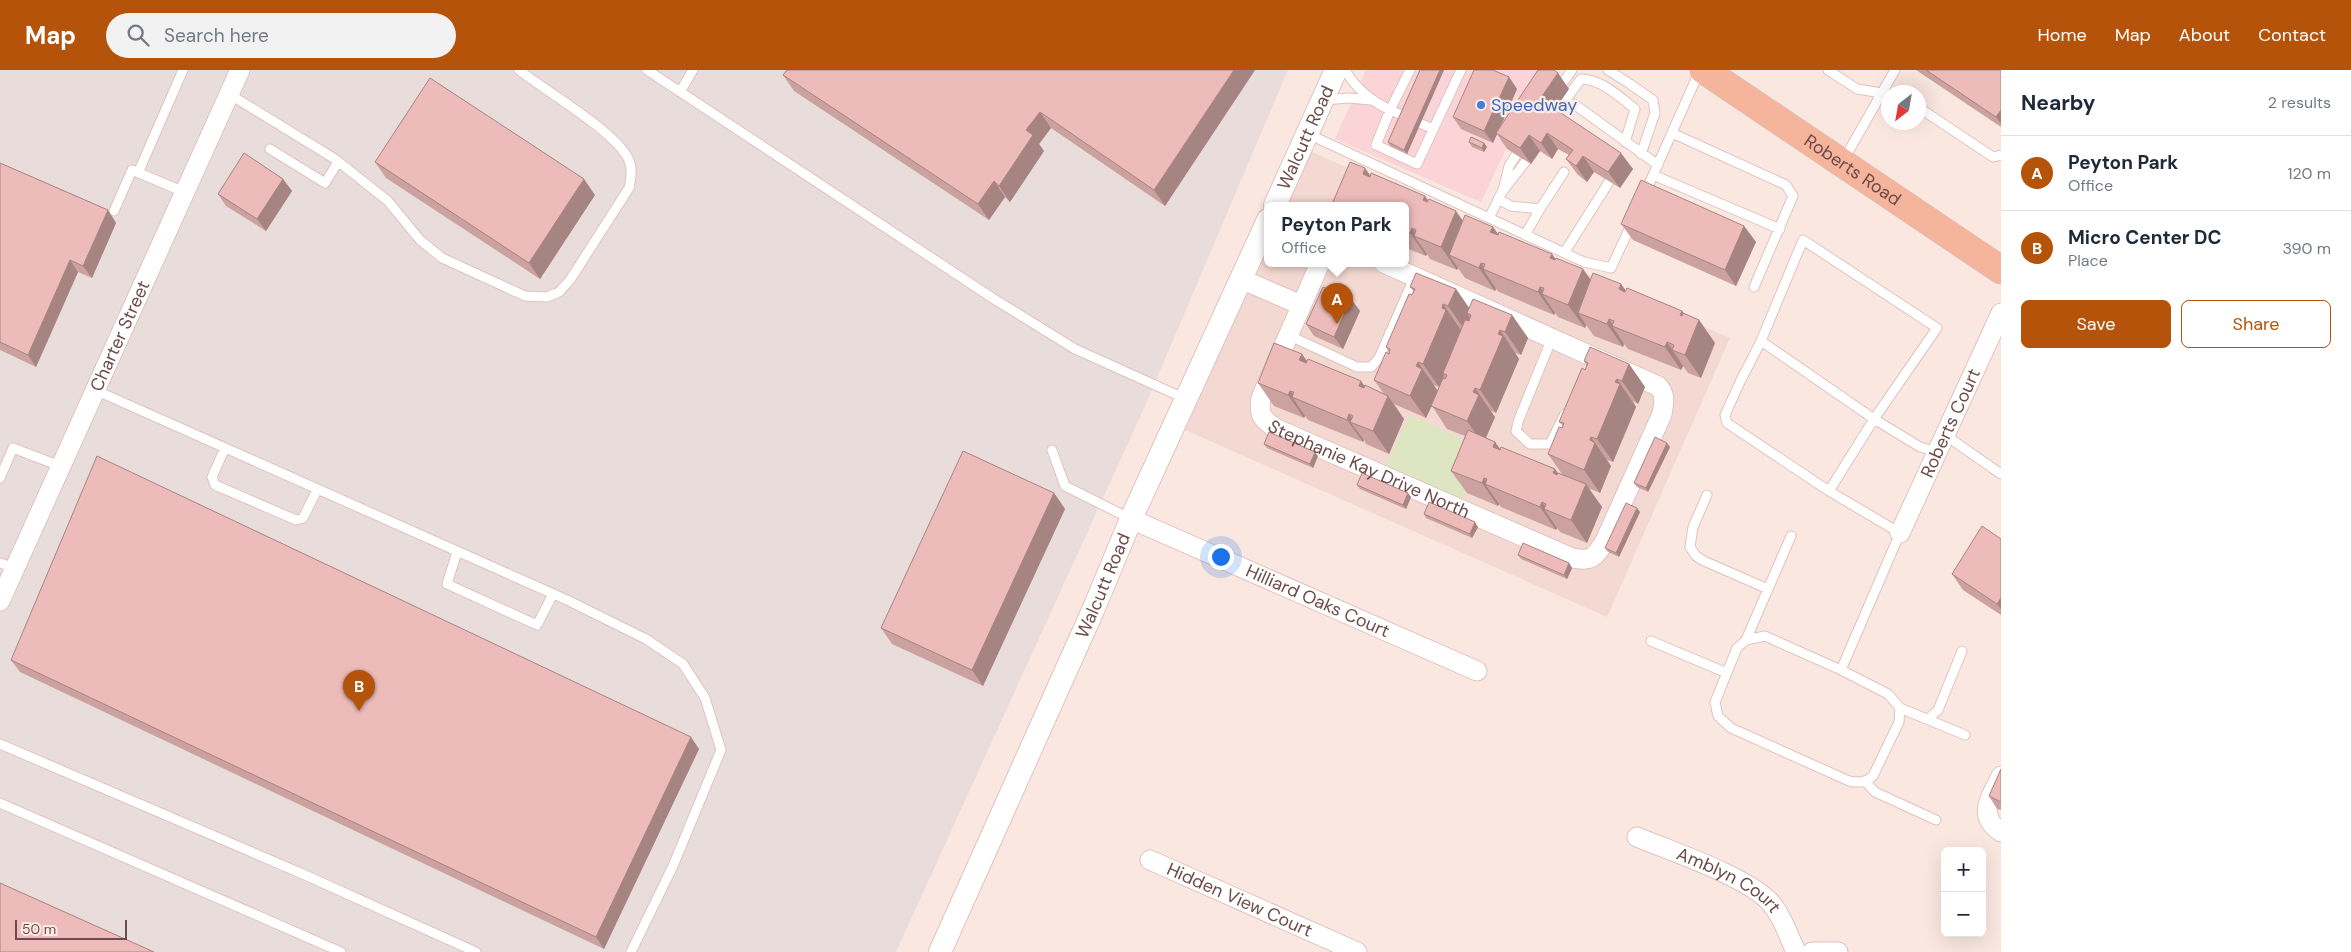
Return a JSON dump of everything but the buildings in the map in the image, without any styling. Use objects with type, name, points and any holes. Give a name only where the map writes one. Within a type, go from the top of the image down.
[{"type":"main road","name":"Roberts Road","points":[[1702,70],[2001,270]]},
{"type":"street","name":"Charter Street","points":[[0,601],[7,565],[60,466],[240,70]]},
{"type":"street","name":"Walcutt Road","points":[[1276,202],[1336,70]]},
{"type":"street","name":"Walcutt Road","points":[[940,952],[1094,608],[1131,519],[1264,229]]},
{"type":"street","name":"Stephanie Kay Drive North","points":[[1318,267],[1260,398],[1259,410],[1266,422],[1277,429],[1572,558],[1584,560],[1591,558],[1605,541],[1662,414],[1665,399],[1663,392],[1658,386],[1590,359],[1552,338]]},
{"type":"street","points":[[1394,267],[1552,338]]},
{"type":"street","points":[[1241,279],[1301,305]]},
{"type":"street","name":"Roberts Court","points":[[1900,533],[2001,312]]},
{"type":"street","name":"Hilliard Oaks Court","points":[[1131,519],[1477,671]]},
{"type":"street","points":[[2001,776],[1987,809],[1987,817],[1991,824],[2001,832]]},
{"type":"street","name":"Amblyn Court","points":[[1637,836],[1739,880],[1755,890],[1769,902],[1780,917],[1796,952]]},
{"type":"street","name":"Hidden View Court","points":[[1150,860],[1357,952]]},
{"type":"street","points":[[1812,952],[1838,952]]},
{"type":"lane","points":[[138,173],[183,70]]},
{"type":"lane","points":[[229,94],[338,162],[388,201],[420,240],[442,258],[525,296],[546,297],[559,292],[629,188],[632,173],[629,160],[618,142],[519,70]]},
{"type":"lane","points":[[647,70],[986,294],[1075,349],[1186,399]]},
{"type":"lane","points":[[680,92],[693,70]]},
{"type":"lane","points":[[1345,70],[1355,86],[1371,100],[1433,129]]},
{"type":"lane","points":[[1410,70],[1390,110],[1376,145],[1417,164],[1461,70]]},
{"type":"lane","points":[[1562,84],[1572,70]]},
{"type":"lane","points":[[1608,70],[1653,100],[1655,112],[1641,154]]},
{"type":"lane","points":[[1308,133],[1584,262],[1611,268],[1702,70]]},
{"type":"lane","points":[[1828,70],[1857,89],[1881,93]]},
{"type":"lane","points":[[1889,85],[1895,70]]},
{"type":"lane","points":[[1558,111],[1581,79],[1588,79],[1610,89],[1635,109],[1628,148]]},
{"type":"lane","points":[[1323,100],[1349,98],[1371,100]]},
{"type":"lane","points":[[1841,163],[1881,102]]},
{"type":"lane","points":[[1574,104],[1628,148],[1658,165]]},
{"type":"lane","points":[[1926,112],[1993,157],[2001,155]]},
{"type":"lane","points":[[1672,133],[1786,185],[1793,196],[1754,287]]},
{"type":"lane","points":[[270,149],[325,184],[338,162]]},
{"type":"lane","points":[[1500,196],[1509,166],[1516,155]]},
{"type":"lane","points":[[1489,218],[1500,196],[1526,160]]},
{"type":"lane","points":[[114,212],[132,170],[184,192]]},
{"type":"lane","points":[[1525,235],[1564,172]]},
{"type":"lane","points":[[1653,175],[1780,229]]},
{"type":"lane","points":[[1564,253],[1609,182]]},
{"type":"lane","points":[[1500,196],[1511,206],[1540,209]]},
{"type":"lane","points":[[1829,491],[1874,419],[1937,328],[1803,240],[1761,341],[1725,415],[1727,423],[1829,491],[1900,533],[1841,670]]},
{"type":"lane","points":[[1288,335],[1357,367],[1371,368],[1379,358],[1415,276]]},
{"type":"lane","points":[[1552,338],[1519,419],[1516,431],[1530,444],[1550,444],[1568,408]]},
{"type":"lane","points":[[1761,341],[1874,419],[1920,447],[1941,443],[2001,474]]},
{"type":"lane","points":[[94,390],[553,594],[646,639],[683,664],[705,698],[721,750],[673,866],[631,952]]},
{"type":"lane","points":[[0,478],[13,448],[60,466]]},
{"type":"lane","points":[[225,448],[212,477],[215,485],[296,520],[303,518],[317,490]]},
{"type":"lane","points":[[1052,450],[1065,486],[1131,519]]},
{"type":"lane","points":[[1707,495],[1693,527],[1690,547],[1696,556],[1704,562],[1768,589]]},
{"type":"lane","points":[[1791,536],[1746,640],[1737,648],[1715,702],[1718,716],[1723,723],[1857,783],[1866,782],[1874,776],[1899,722],[1900,708]]},
{"type":"lane","points":[[457,552],[447,584],[537,625],[553,594]]},
{"type":"lane","points":[[1746,640],[1765,636],[1841,670],[1888,694],[1900,708],[1965,735]]},
{"type":"lane","points":[[1651,641],[1727,673]]},
{"type":"lane","points":[[1928,719],[1938,710],[1962,651]]},
{"type":"lane","points":[[0,744],[296,871],[476,952]]},
{"type":"lane","points":[[1866,782],[1875,792],[1936,820]]},
{"type":"lane","points":[[0,803],[341,952]]},
{"type":"shaded area","points":[[0,70],[1288,70],[1145,406],[896,952],[0,952]]},
{"type":"shaded area","points":[[1366,70],[1543,70],[1481,202],[1335,139]]},
{"type":"shaded area","points":[[1301,147],[1730,338],[1607,617],[1174,425],[1264,229],[1264,267],[1409,267],[1409,202],[1276,202]]},
{"type":"green space","points":[[1409,415],[1484,448],[1462,499],[1386,466]]},
{"type":"place","name":"Speedway","points":[[1481,105]]},
{"type":"place","name":"Peyton Park","points":[[1337,324]]},
{"type":"place","name":"Micro Center DC","points":[[359,711]]}]
